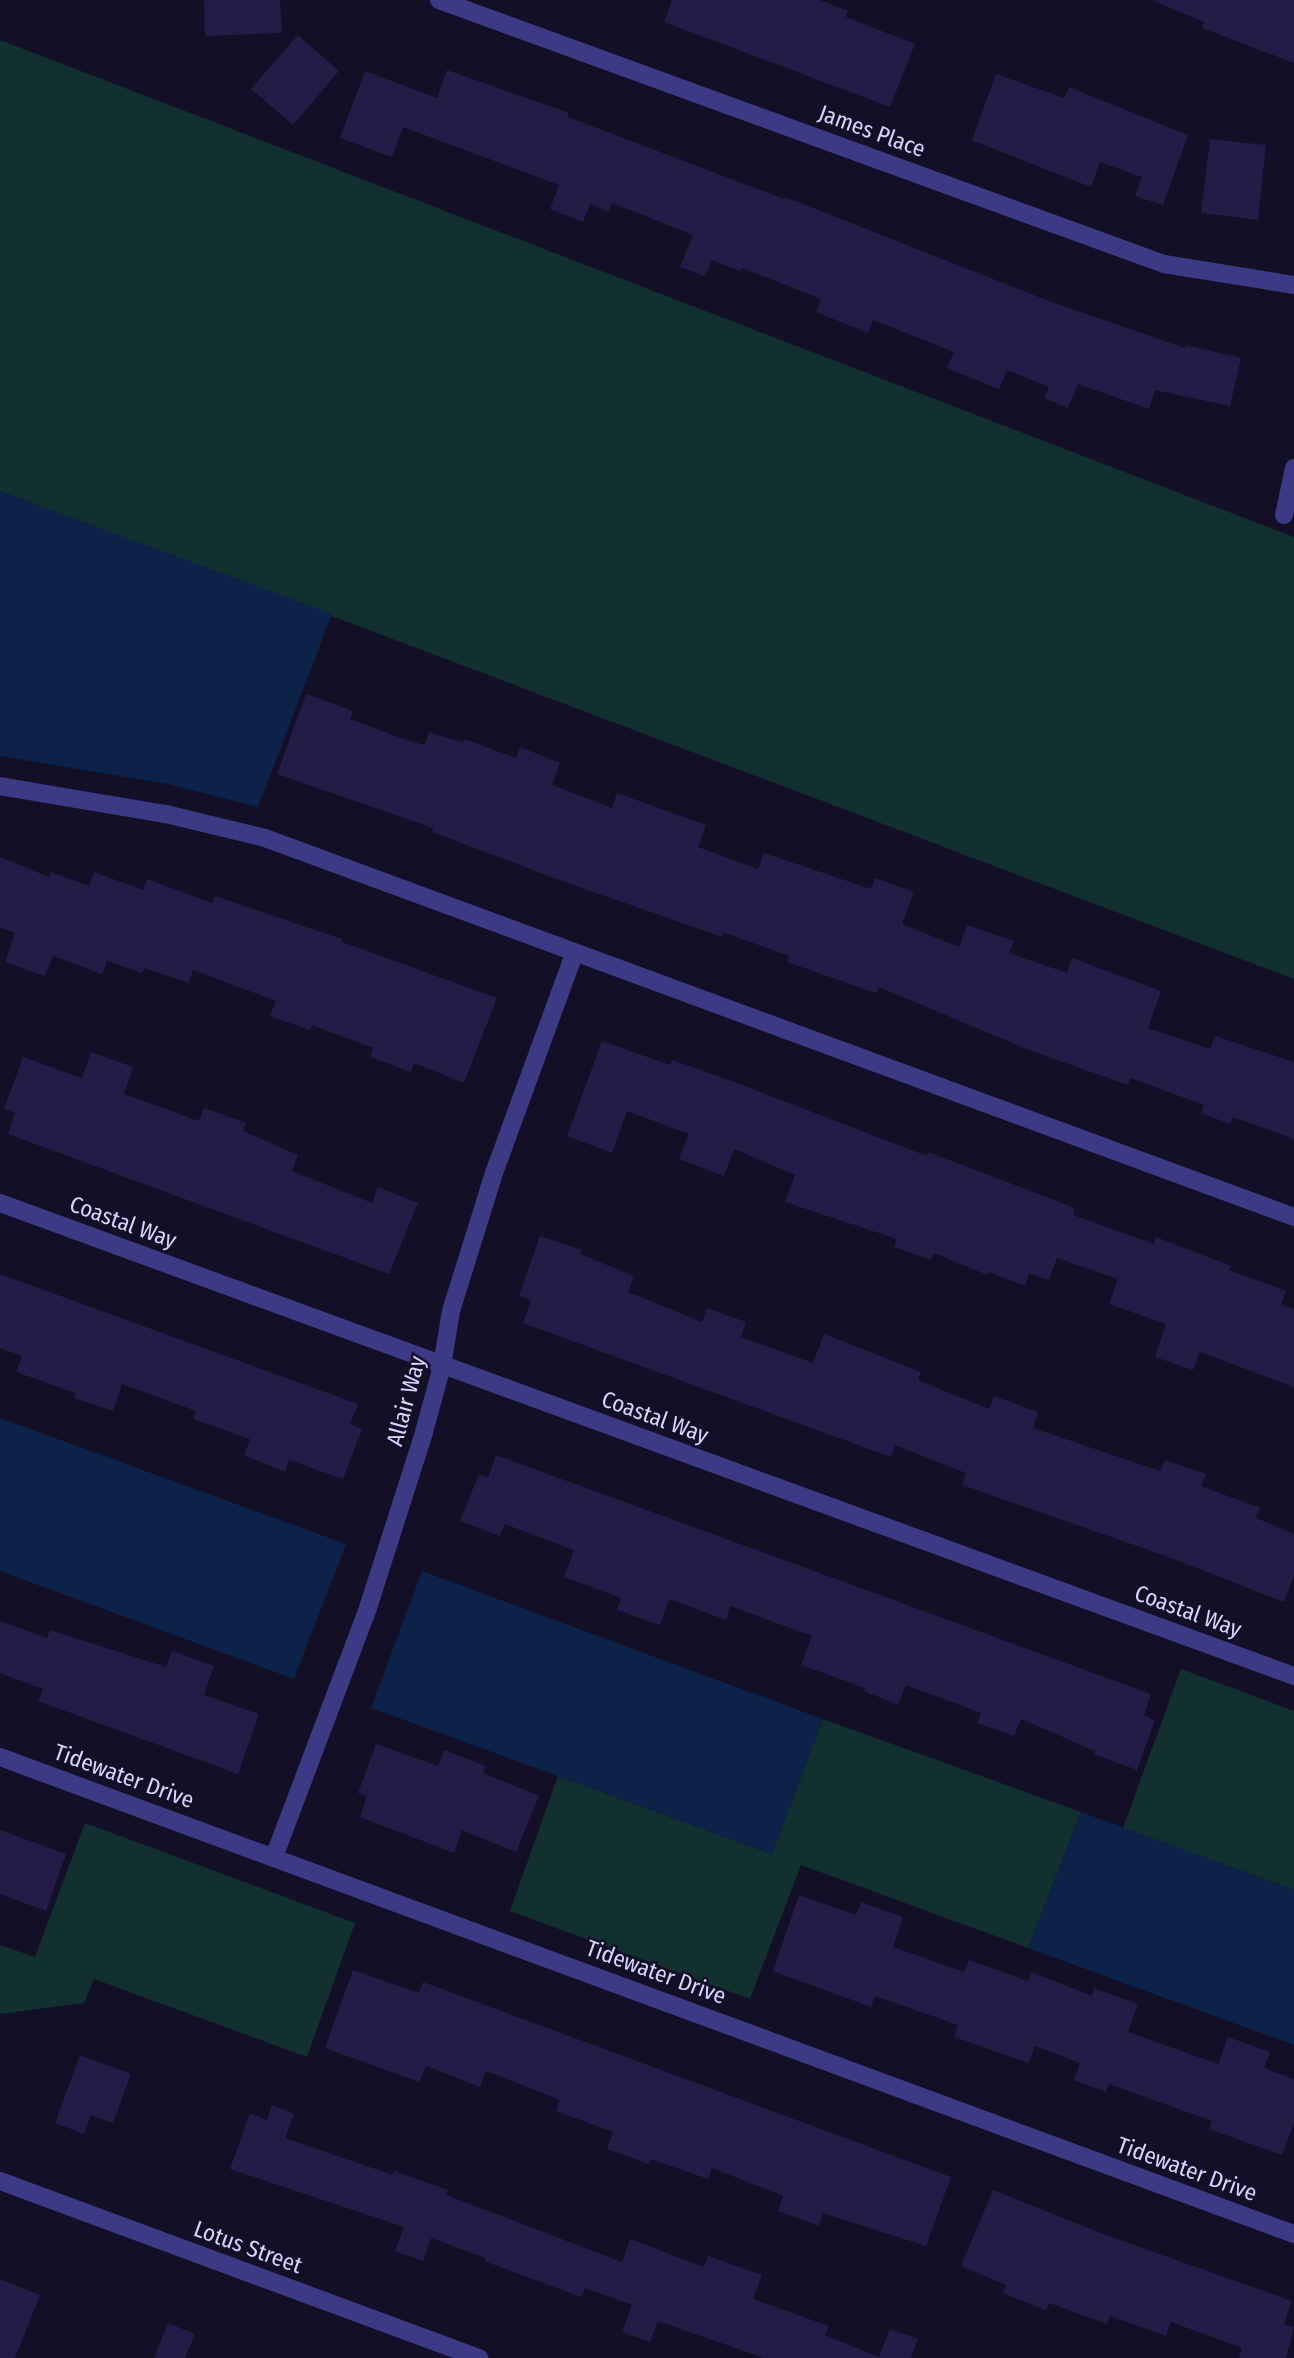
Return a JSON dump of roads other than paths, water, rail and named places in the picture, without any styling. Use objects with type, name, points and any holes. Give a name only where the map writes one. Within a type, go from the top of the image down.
[{"type":"street","name":"James Place","points":[[439,0],[1164,264],[1294,285]]},
{"type":"street","points":[[1284,515],[1294,468]]},
{"type":"street","points":[[0,786],[166,814],[265,838],[1294,1217]]},
{"type":"street","name":"Allair Way","points":[[274,1857],[368,1608],[442,1366],[451,1311],[490,1186],[574,954]]},
{"type":"street","name":"Coastal Way","points":[[0,1203],[1294,1676]]},
{"type":"street","name":"Tidewater Drive","points":[[0,1756],[1294,2234]]},
{"type":"street","name":"Lotus Street","points":[[0,2181],[479,2358]]},
{"type":"water","points":[[0,491],[332,614],[258,807],[167,784],[0,756]]},
{"type":"water","points":[[0,1418],[346,1544],[294,1679],[0,1571]]},
{"type":"water","points":[[422,1571],[823,1719],[772,1854],[371,1708]]},
{"type":"water","points":[[1081,1812],[1294,1890],[1294,2045],[1028,1948]]}]
